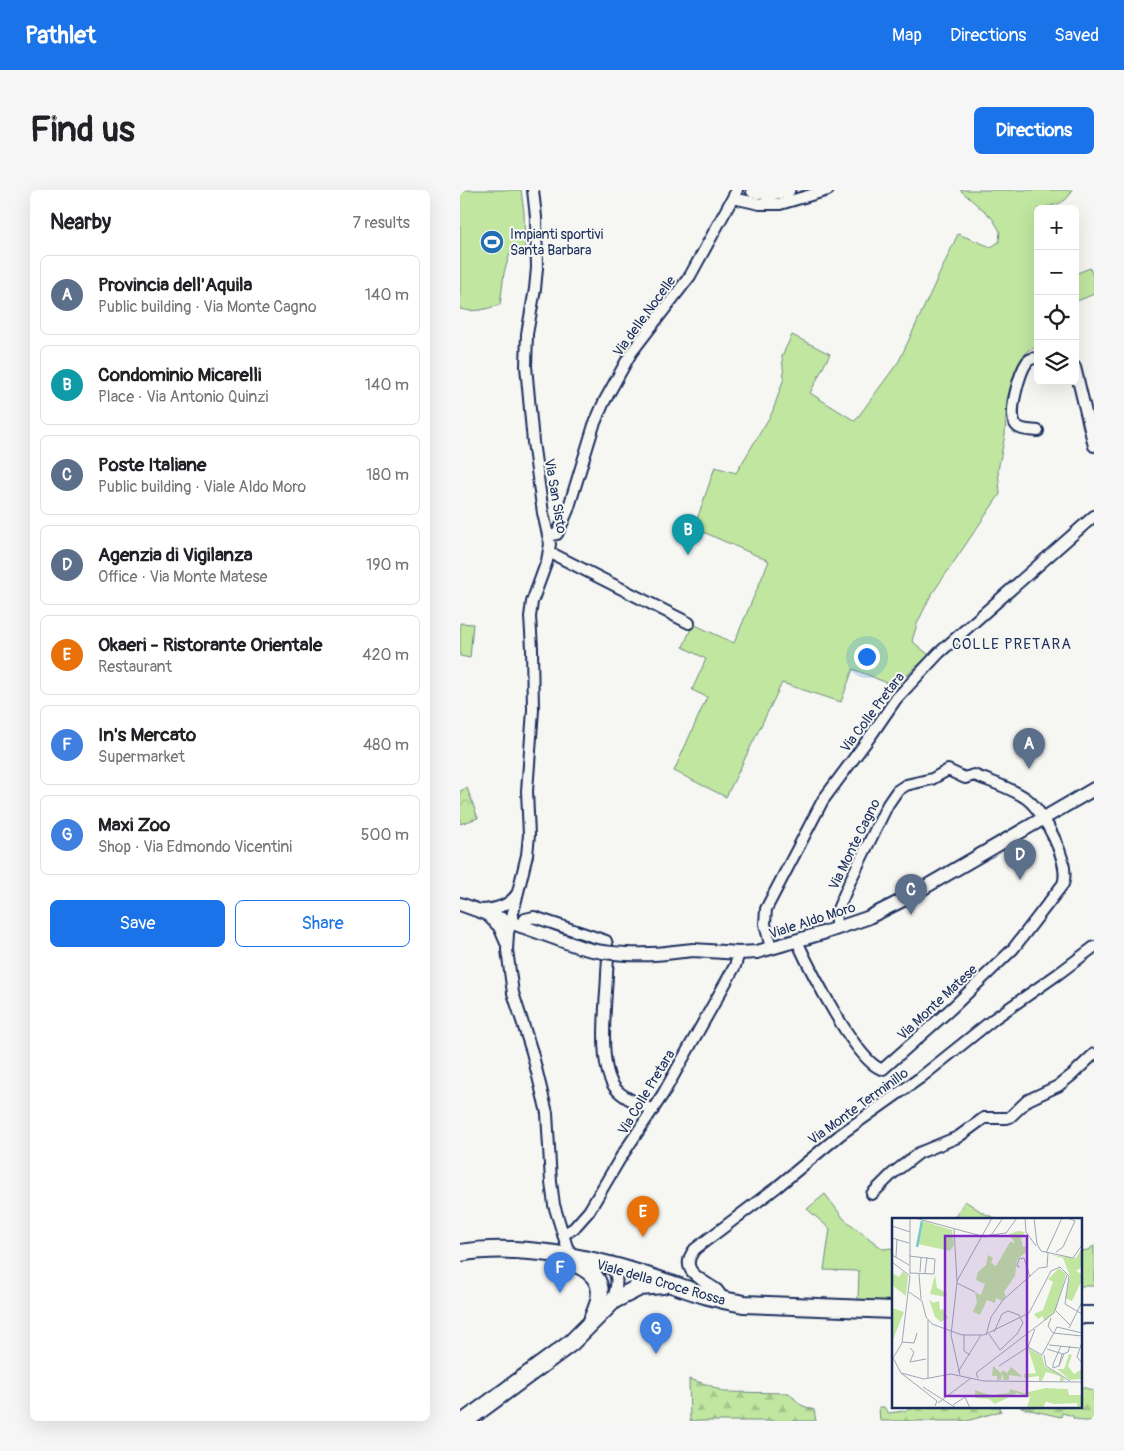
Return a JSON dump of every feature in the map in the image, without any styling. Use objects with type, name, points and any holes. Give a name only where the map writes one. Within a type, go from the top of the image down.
[{"type":"main road","points":[[754,190],[768,192],[787,190]]},
{"type":"main road","name":"Viale della Croce Rossa","points":[[460,1253],[500,1250],[552,1254],[641,1274],[719,1300],[758,1306],[892,1310]]},
{"type":"main road","points":[[552,1254],[583,1267],[593,1275],[598,1283],[601,1291],[599,1302],[587,1327]]},
{"type":"main road","points":[[465,1421],[576,1339],[611,1303],[630,1291],[646,1286],[658,1285],[680,1288]]},
{"type":"street","name":"Via San Sisto","points":[[506,946],[516,925],[518,893],[529,834],[527,790],[533,710],[530,617],[532,602],[549,552],[549,536],[543,513],[533,442],[526,366],[526,334],[537,268],[536,217],[533,190]]},
{"type":"street","points":[[735,194],[760,204],[780,204],[828,190]]},
{"type":"street","name":"Via delle Nocelle","points":[[549,536],[557,534],[568,510],[594,425],[604,402],[632,353],[690,276],[735,194]]},
{"type":"street","points":[[1034,358],[1027,362],[1016,392],[1013,411],[1016,426],[1021,429],[1038,431]]},
{"type":"street","points":[[1079,384],[1094,446]]},
{"type":"street","name":"Via Colle Pretara","points":[[772,948],[765,924],[766,909],[823,800],[896,699],[939,653],[1094,516]]},
{"type":"street","points":[[549,552],[689,623]]},
{"type":"street","name":"Via Monte Cagno","points":[[837,928],[837,910],[850,880],[888,804],[900,788],[906,784],[932,779],[948,770],[962,777],[974,775],[1026,798],[1035,807],[1043,820]]},
{"type":"street","name":"Viale Aldo Moro","points":[[460,904],[580,947],[597,951],[644,954],[705,950],[740,953],[772,948],[867,918],[888,908],[1094,789]]},
{"type":"street","name":"Via Monte Matese","points":[[797,941],[806,962],[838,1020],[874,1066],[883,1069],[953,1007],[1013,949],[1063,884],[1066,873],[1062,856],[1043,820]]},
{"type":"street","points":[[481,912],[499,908],[512,900],[518,893]]},
{"type":"street","name":"Via San Sisto","points":[[481,912],[499,927],[506,946],[512,990],[547,1113],[552,1195],[563,1237],[569,1252],[574,1258]]},
{"type":"street","points":[[516,925],[525,918],[532,916],[606,941],[608,962],[604,1045],[609,1075],[620,1093],[653,1110]]},
{"type":"street","name":"Via Monte Terminillo","points":[[719,1300],[719,1291],[690,1271],[690,1258],[695,1249],[841,1134],[920,1078],[995,1018],[1094,947]]},
{"type":"street","name":"Via Colle Pretara","points":[[563,1237],[586,1214],[653,1110],[735,966],[740,953]]},
{"type":"street","points":[[872,1194],[911,1158],[958,1137],[984,1118],[1006,1118],[1010,1116],[1028,1100],[1058,1086],[1072,1076],[1094,1054]]},
{"type":"street","points":[[552,1254],[562,1251],[563,1237]]},
{"type":"street","points":[[609,1266],[615,1272],[617,1280],[616,1291],[611,1303]]},
{"type":"green space","name":"Impianti sportivi Santa Barbara","points":[[460,190],[521,190],[524,212],[525,257],[510,253],[504,273],[500,305],[475,311],[460,309]]},
{"type":"green space","points":[[960,190],[1072,190],[1062,202],[1054,205],[1034,205],[1034,348],[1028,350],[1015,371],[1007,399],[1005,435],[998,470],[1000,494],[930,597],[917,624],[912,641],[929,655],[897,687],[853,669],[841,702],[782,683],[726,797],[674,771],[707,697],[692,690],[706,659],[683,647],[693,624],[734,643],[769,561],[694,528],[715,467],[736,473],[772,413],[784,378],[782,356],[792,335],[830,354],[810,393],[855,421],[899,361],[958,234],[991,247],[999,242],[1000,231],[992,218]]},
{"type":"green space","points":[[1090,268],[1094,279],[1094,294],[1079,300],[1079,295],[1079,272]]},
{"type":"green space","points":[[460,623],[473,624],[470,658],[460,656]]},
{"type":"green space","points":[[467,788],[478,818],[460,824],[460,791]]},
{"type":"green space","points":[[825,1194],[844,1219],[883,1249],[892,1248],[892,1301],[858,1300],[859,1271],[824,1270],[830,1229],[807,1209]]},
{"type":"green space","points":[[965,1201],[994,1218],[954,1218]]},
{"type":"green space","points":[[1094,1246],[1094,1286],[1082,1286],[1082,1251],[1088,1250]]},
{"type":"green space","points":[[689,1379],[724,1392],[789,1393],[801,1405],[814,1410],[816,1421],[690,1421]]},
{"type":"green space","points":[[1082,1387],[1094,1391],[1094,1421],[1083,1421],[1062,1413],[1061,1417],[1021,1408],[1082,1408]]},
{"type":"green space","points":[[879,1407],[884,1407],[888,1413],[914,1408],[1000,1408],[1001,1411],[967,1421],[880,1421]]},
{"type":"place","name":"Impianti sportivi Santa Barbara","points":[[492,242]]},
{"type":"place","name":"Condominio Micarelli","points":[[688,555]]},
{"type":"place","name":"Provincia dell'Aquila","points":[[1029,769]]},
{"type":"place","name":"Agenzia di Vigilanza","points":[[1020,880]]},
{"type":"place","name":"Poste Italiane","points":[[911,915]]},
{"type":"place","name":"Okaeri - Ristorante Orientale","points":[[643,1237]]},
{"type":"place","name":"In's Mercato","points":[[560,1293]]},
{"type":"place","name":"Maxi Zoo","points":[[656,1354]]},
{"type":"district","name":"COLLE PRETARA","points":[[1012,644]]}]
